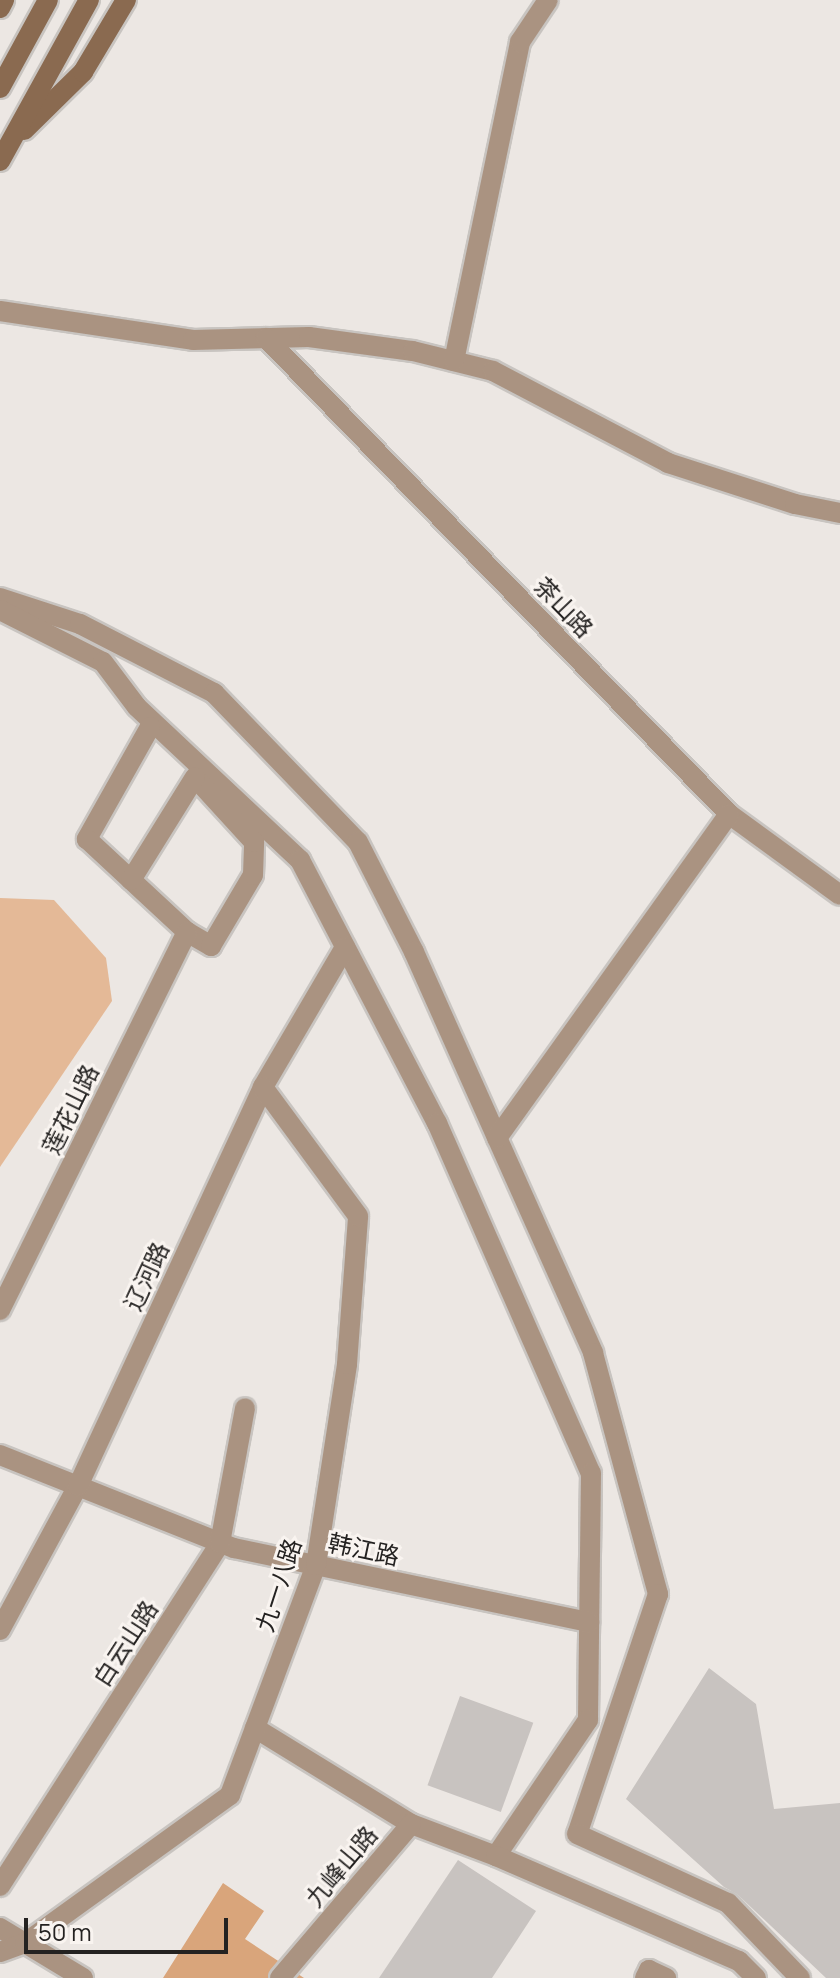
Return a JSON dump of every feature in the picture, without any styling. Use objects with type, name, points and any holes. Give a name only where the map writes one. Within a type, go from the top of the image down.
[{"type":"street","points":[[0,8],[4,0]]},
{"type":"street","points":[[0,88],[48,0]]},
{"type":"street","points":[[0,161],[89,0]]},
{"type":"street","points":[[12,140],[64,94],[83,72],[126,0]]},
{"type":"street","points":[[454,361],[520,42],[548,0]]},
{"type":"street","points":[[0,311],[193,340],[309,337],[413,351],[493,371],[668,463],[795,504],[840,513]]},
{"type":"street","name":"茶山路","points":[[266,338],[729,814],[840,895]]},
{"type":"street","points":[[0,598],[80,624],[214,693],[358,842],[414,952],[593,1353],[658,1594],[577,1834],[728,1903],[800,1978]]},
{"type":"street","points":[[0,610],[103,662],[150,727],[254,842],[253,875],[211,946],[187,932],[87,839],[150,727]]},
{"type":"street","points":[[137,707],[300,860],[437,1123],[591,1473],[588,1720],[496,1856]]},
{"type":"street","points":[[131,880],[195,777]]},
{"type":"street","points":[[497,1138],[729,814]]},
{"type":"street","name":"莲花山路","points":[[0,1310],[187,932]]},
{"type":"street","name":"辽河路","points":[[0,1630],[78,1486],[263,1087],[345,947]]},
{"type":"street","name":"九一八路","points":[[0,1952],[25,1943],[230,1795],[316,1565],[347,1364],[358,1216],[263,1087]]},
{"type":"street","name":"白云山路","points":[[0,1886],[220,1543],[245,1408]]},
{"type":"street","name":"韩江路","points":[[0,1455],[220,1543],[589,1622]]},
{"type":"street","points":[[255,1728],[411,1824],[496,1856],[739,1961],[756,1978]]},
{"type":"street","name":"九峰山路","points":[[280,1978],[411,1824]]},
{"type":"street","points":[[0,1928],[83,1978]]},
{"type":"street","points":[[645,1978],[649,1970],[666,1978]]},
{"type":"shaded area","points":[[0,898],[54,900],[106,958],[112,1001],[0,1167]]},
{"type":"shaded area","points":[[223,1883],[264,1911],[245,1939],[304,1978],[163,1978]]},
{"type":"building","points":[[709,1668],[756,1704],[774,1809],[840,1803],[840,1978],[826,1978],[737,1894],[724,1887],[626,1799]]},
{"type":"building","points":[[460,1696],[533,1723],[501,1812],[428,1785]]},
{"type":"building","points":[[458,1860],[536,1911],[492,1978],[379,1978]]}]
